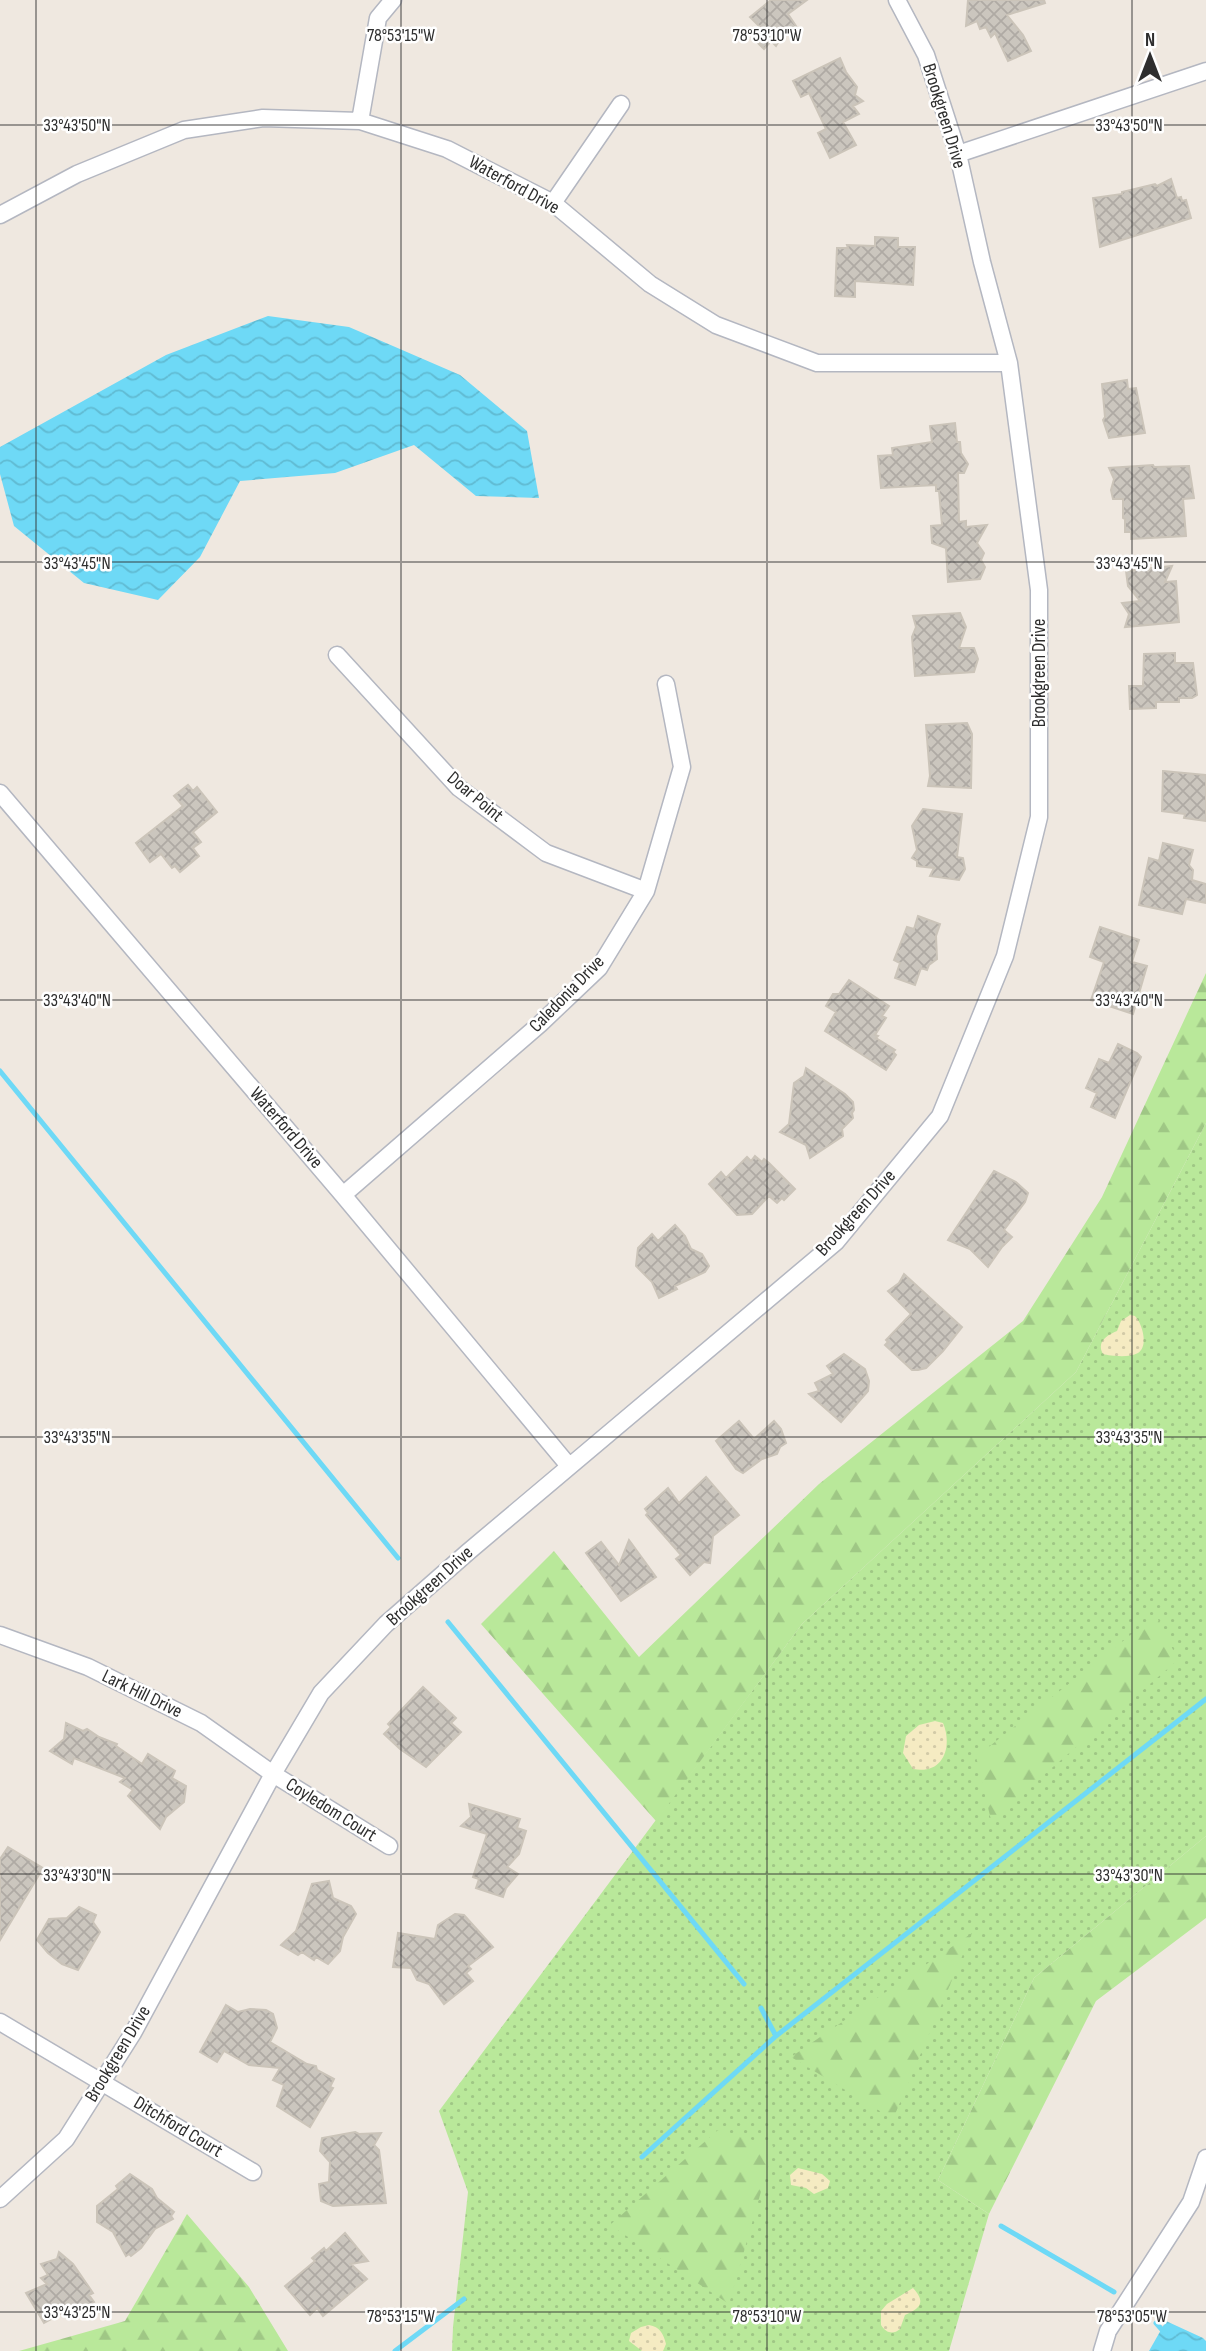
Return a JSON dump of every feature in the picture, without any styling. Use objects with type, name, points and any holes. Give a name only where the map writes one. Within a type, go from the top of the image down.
[{"type":"street","points":[[360,121],[378,18],[393,0]]},
{"type":"street","name":"Brookgreen Drive","points":[[0,2199],[65,2139],[133,2033],[273,1774],[321,1693],[386,1624],[836,1242],[940,1116],[1005,956],[1039,817],[1039,590],[1010,363],[982,262],[958,154],[926,55],[897,0]]},
{"type":"street","points":[[958,154],[1206,71]]},
{"type":"street","points":[[553,204],[621,104]]},
{"type":"street","name":"Waterford Drive","points":[[0,215],[77,174],[184,130],[262,118],[360,121],[447,149],[553,204],[650,284],[716,325],[817,363],[1010,363]]},
{"type":"street","name":"Doar Point","points":[[337,655],[458,788],[547,853],[646,891]]},
{"type":"street","name":"Caledonia Drive","points":[[343,1195],[540,1024],[598,968],[646,891],[682,767],[666,684]]},
{"type":"street","name":"Waterford Drive","points":[[0,793],[343,1195],[569,1466]]},
{"type":"street","name":"Lark Hill Drive","points":[[0,1635],[88,1667],[201,1723],[273,1774]]},
{"type":"street","name":"Coyledom Court","points":[[273,1774],[389,1846]]},
{"type":"street","name":"Ditchford Court","points":[[0,2022],[253,2172]]},
{"type":"street","points":[[1102,2351],[1108,2331],[1191,2202],[1206,2158]]},
{"type":"green space","points":[[1206,973],[1206,1123],[1076,1372],[802,1624],[656,1821],[481,1624],[554,1551],[639,1657],[819,1484],[1023,1321],[1102,1197]]},
{"type":"green space","points":[[1206,1123],[1206,1836],[1034,1978],[938,2180],[989,2214],[949,2351],[452,2351],[468,2192],[439,2111],[802,1624],[1076,1372]]},
{"type":"green space","points":[[1156,1615],[1178,1660],[991,1820],[976,1757]]},
{"type":"green space","points":[[1206,1836],[1206,1918],[1096,2001],[989,2214],[938,2180],[1034,1978]]},
{"type":"green space","points":[[972,1933],[893,2119],[791,2057]]},
{"type":"green space","points":[[718,2130],[774,2146],[729,2304],[610,2225]]},
{"type":"green space","points":[[187,2214],[249,2287],[288,2351],[19,2351],[125,2321]]},
{"type":"sand","points":[[1130,1315],[1135,1316],[1142,1329],[1144,1340],[1141,1350],[1130,1356],[1103,1354],[1101,1346],[1104,1340],[1117,1331],[1121,1321]]},
{"type":"sand","points":[[935,1721],[943,1723],[946,1732],[946,1750],[943,1757],[932,1768],[913,1769],[903,1753],[906,1736],[919,1725]]},
{"type":"sand","points":[[798,2168],[822,2174],[830,2181],[828,2188],[814,2194],[806,2188],[791,2185],[790,2175]]},
{"type":"sand","points":[[913,2288],[920,2298],[919,2305],[905,2315],[900,2329],[895,2332],[885,2330],[881,2325],[881,2311],[887,2304]]},
{"type":"sand","points":[[649,2325],[656,2327],[662,2334],[666,2344],[663,2351],[642,2351],[629,2341],[631,2333]]},
{"type":"water","points":[[268,316],[349,327],[460,375],[527,431],[539,498],[476,496],[414,445],[335,473],[240,481],[200,557],[158,600],[84,583],[14,526],[0,474],[0,447],[166,355]]},
{"type":"water","points":[[1166,2321],[1203,2338],[1206,2341],[1206,2351],[1149,2351]]},
{"type":"building","points":[[771,0],[807,0],[788,14],[796,26],[782,36],[776,46],[771,41],[764,49],[753,38],[762,29],[750,17]]},
{"type":"building","points":[[968,0],[1044,0],[1045,3],[1007,15],[1023,35],[1031,51],[1008,61],[995,33],[991,37],[986,27],[980,29],[977,21],[966,26]]},
{"type":"building","points":[[840,58],[857,87],[855,95],[863,101],[853,106],[859,114],[843,122],[856,145],[830,158],[818,133],[826,129],[809,93],[801,97],[793,81]]},
{"type":"building","points":[[1171,179],[1177,198],[1186,200],[1191,218],[1100,247],[1093,198],[1122,194],[1155,184],[1157,186]]},
{"type":"building","points":[[875,237],[898,238],[898,247],[915,247],[913,285],[855,281],[855,297],[835,296],[837,248],[848,248],[847,245],[875,246]]},
{"type":"building","points":[[1127,380],[1128,389],[1136,388],[1145,433],[1109,438],[1103,420],[1102,384]]},
{"type":"building","points":[[955,423],[957,442],[960,442],[961,453],[968,464],[964,473],[958,473],[959,522],[966,521],[966,527],[987,525],[977,543],[984,553],[981,560],[985,567],[980,579],[948,582],[946,548],[932,543],[931,526],[942,525],[936,485],[881,488],[878,456],[893,455],[892,448],[932,442],[930,426]]},
{"type":"building","points":[[1189,466],[1194,498],[1183,499],[1186,536],[1131,539],[1131,532],[1125,532],[1123,499],[1113,499],[1111,490],[1114,479],[1109,468]]},
{"type":"building","points":[[1172,566],[1165,582],[1176,581],[1179,622],[1125,627],[1129,614],[1122,603],[1140,601],[1128,586],[1126,571]]},
{"type":"building","points":[[960,613],[966,627],[959,648],[974,648],[978,659],[974,672],[915,676],[912,637],[916,627],[913,616]]},
{"type":"building","points":[[1175,653],[1175,663],[1193,663],[1197,695],[1192,698],[1179,698],[1179,702],[1156,702],[1156,708],[1130,709],[1129,686],[1143,686],[1144,654]]},
{"type":"building","points":[[967,723],[972,734],[971,788],[928,786],[930,776],[926,725]]},
{"type":"building","points":[[1163,771],[1206,775],[1206,821],[1184,818],[1185,814],[1162,811]]},
{"type":"building","points":[[188,785],[193,791],[197,787],[217,812],[193,832],[201,842],[193,848],[199,856],[180,872],[175,866],[172,868],[161,854],[150,862],[136,843],[183,806],[174,796]]},
{"type":"building","points":[[923,809],[962,814],[957,857],[963,858],[965,869],[959,880],[930,876],[934,868],[917,866],[917,861],[912,858],[917,850],[912,826]]},
{"type":"building","points":[[1163,843],[1193,850],[1189,865],[1193,870],[1192,880],[1206,884],[1206,903],[1186,899],[1182,914],[1139,905],[1149,858],[1159,861]]},
{"type":"building","points":[[918,916],[940,924],[936,936],[937,959],[927,970],[921,968],[915,985],[895,978],[900,963],[894,960],[907,927],[914,929]]},
{"type":"building","points":[[1100,927],[1139,940],[1132,962],[1147,966],[1133,1014],[1091,1000],[1104,962],[1090,957]]},
{"type":"building","points":[[849,980],[889,1006],[882,1016],[886,1018],[875,1035],[895,1050],[893,1052],[896,1055],[886,1070],[825,1031],[836,1012],[826,1006],[833,994],[839,994]]},
{"type":"building","points":[[1118,1044],[1141,1057],[1115,1118],[1091,1107],[1097,1093],[1086,1088],[1099,1059],[1109,1063]]},
{"type":"building","points":[[806,1068],[845,1094],[853,1102],[854,1110],[853,1118],[842,1129],[843,1136],[810,1158],[806,1145],[780,1132],[789,1124],[794,1083],[804,1076]]},
{"type":"building","points":[[755,1156],[762,1162],[764,1159],[769,1163],[795,1189],[784,1200],[782,1198],[777,1203],[769,1196],[752,1214],[737,1215],[709,1184],[721,1172],[726,1178],[747,1157],[751,1161]]},
{"type":"building","points":[[994,1171],[1016,1182],[1028,1193],[1025,1202],[1004,1230],[1012,1237],[988,1267],[970,1249],[948,1240]]},
{"type":"building","points":[[675,1225],[685,1236],[691,1249],[702,1254],[709,1266],[705,1272],[675,1286],[677,1289],[659,1298],[652,1282],[636,1266],[638,1248],[652,1234],[658,1241]]},
{"type":"building","points":[[904,1274],[962,1327],[926,1368],[918,1370],[912,1370],[885,1345],[888,1342],[886,1340],[911,1314],[888,1291],[899,1283]]},
{"type":"building","points":[[844,1354],[865,1369],[869,1381],[868,1391],[841,1422],[809,1394],[819,1391],[815,1383],[833,1374],[827,1366]]},
{"type":"building","points":[[739,1421],[754,1439],[774,1421],[781,1429],[786,1443],[780,1447],[777,1454],[762,1459],[743,1473],[736,1469],[716,1441]]},
{"type":"building","points":[[706,1477],[739,1515],[713,1536],[710,1563],[704,1562],[690,1575],[676,1559],[681,1555],[646,1515],[648,1513],[645,1509],[668,1488],[679,1503]]},
{"type":"building","points":[[629,1540],[656,1577],[621,1601],[586,1553],[601,1542],[619,1565]]},
{"type":"building","points":[[423,1687],[456,1718],[451,1723],[461,1732],[426,1767],[384,1734],[391,1727],[388,1724]]},
{"type":"building","points":[[66,1723],[83,1731],[87,1729],[117,1744],[116,1746],[142,1764],[148,1754],[175,1771],[172,1778],[186,1786],[184,1802],[166,1817],[160,1829],[128,1796],[133,1790],[120,1782],[125,1778],[74,1758],[72,1764],[50,1751],[64,1739]]},
{"type":"building","points":[[469,1804],[520,1819],[517,1828],[526,1831],[519,1854],[507,1867],[518,1874],[506,1888],[503,1897],[476,1888],[479,1879],[473,1877],[487,1834],[461,1826],[471,1817]]},
{"type":"building","points":[[8,1847],[43,1868],[0,1940],[0,1859]]},
{"type":"building","points":[[329,1881],[333,1898],[351,1906],[356,1914],[343,1937],[340,1951],[328,1964],[316,1957],[314,1960],[302,1952],[298,1955],[281,1945],[296,1931],[312,1884]]},
{"type":"building","points":[[79,1907],[96,1915],[93,1922],[100,1932],[78,1970],[62,1964],[37,1940],[49,1919],[67,1918]]},
{"type":"building","points":[[455,1914],[464,1915],[493,1947],[468,1966],[471,1969],[466,1973],[473,1981],[444,2004],[429,1984],[417,1980],[411,1968],[393,1967],[398,1933],[435,1939],[438,1925]]},
{"type":"building","points":[[226,2005],[238,2012],[250,2009],[266,2010],[273,2014],[277,2028],[270,2042],[307,2064],[316,2066],[317,2070],[334,2079],[330,2087],[333,2088],[310,2127],[277,2106],[284,2085],[273,2080],[280,2068],[249,2065],[224,2051],[217,2062],[200,2052]]},
{"type":"building","points":[[355,2132],[381,2133],[374,2145],[379,2150],[386,2203],[333,2206],[321,2201],[319,2184],[329,2182],[330,2162],[320,2151],[322,2138]]},
{"type":"building","points":[[130,2174],[152,2189],[157,2198],[174,2212],[171,2216],[173,2219],[155,2229],[141,2248],[131,2256],[126,2256],[113,2232],[97,2222],[97,2206],[118,2189],[116,2186]]},
{"type":"building","points":[[345,2233],[368,2261],[351,2264],[367,2279],[323,2316],[317,2308],[310,2315],[285,2286],[315,2261],[312,2258],[324,2248],[326,2251]]},
{"type":"building","points":[[59,2252],[73,2264],[93,2293],[89,2295],[94,2302],[76,2313],[73,2307],[44,2323],[26,2293],[47,2284],[41,2278],[48,2275],[41,2264],[57,2259]]},
{"type":"waterway","points":[[0,1071],[398,1558]]},
{"type":"waterway","points":[[448,1622],[744,1984]]},
{"type":"waterway","points":[[642,2157],[776,2036],[1206,1699]]},
{"type":"waterway","points":[[761,2008],[776,2036]]},
{"type":"waterway","points":[[1001,2226],[1114,2292]]},
{"type":"waterway","points":[[395,2351],[464,2299]]},
{"type":"waterway","points":[[1156,2323],[1165,2333]]}]
